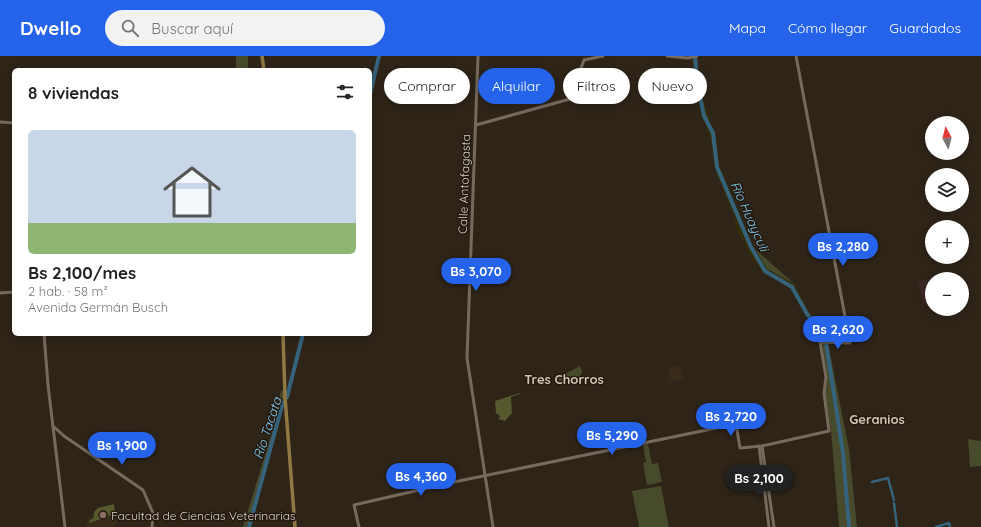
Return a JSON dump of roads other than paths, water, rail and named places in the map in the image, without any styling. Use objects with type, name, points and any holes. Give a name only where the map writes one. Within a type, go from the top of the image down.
[{"type":"main road","points":[[262,56],[264,68]]},
{"type":"main road","name":"Calle Antofagasta","points":[[478,56],[467,358],[493,527]]},
{"type":"main road","points":[[476,125],[570,99],[578,82],[584,60],[604,56]]},
{"type":"main road","points":[[667,56],[697,56]]},
{"type":"main road","points":[[359,527],[354,505],[736,424],[740,448],[761,446],[830,431],[824,393],[826,377],[820,342],[850,343],[796,56]]},
{"type":"main road","points":[[0,122],[12,123]]},
{"type":"main road","points":[[0,293],[12,292]]},
{"type":"main road","points":[[44,336],[53,426],[66,527]]},
{"type":"main road","points":[[283,336],[286,403],[295,527]]},
{"type":"main road","points":[[53,426],[64,436],[143,490],[153,513],[152,527]]},
{"type":"main road","points":[[761,446],[770,527]]},
{"type":"main road","points":[[761,446],[774,527]]},
{"type":"waterway","name":"Río Tacata","points":[[372,86],[379,56]]},
{"type":"waterway","name":"Río Huayculi","points":[[695,56],[697,82],[704,116],[713,133],[717,167],[751,247],[765,271],[792,287],[807,314],[825,336],[843,453],[849,527]]},
{"type":"waterway","name":"Río Tacata","points":[[249,527],[283,402],[287,397],[302,336]]},
{"type":"waterway","points":[[872,482],[888,478],[894,500]]},
{"type":"waterway","points":[[894,503],[897,527]]},
{"type":"waterway","points":[[936,527],[949,523],[950,527]]},
{"type":"place","name":"Facultad de Ciencias Veterinarias","points":[[103,515]]},
{"type":"district","name":"Tres Chorros","points":[[564,379]]},
{"type":"district","name":"Geranios","points":[[877,419]]}]
